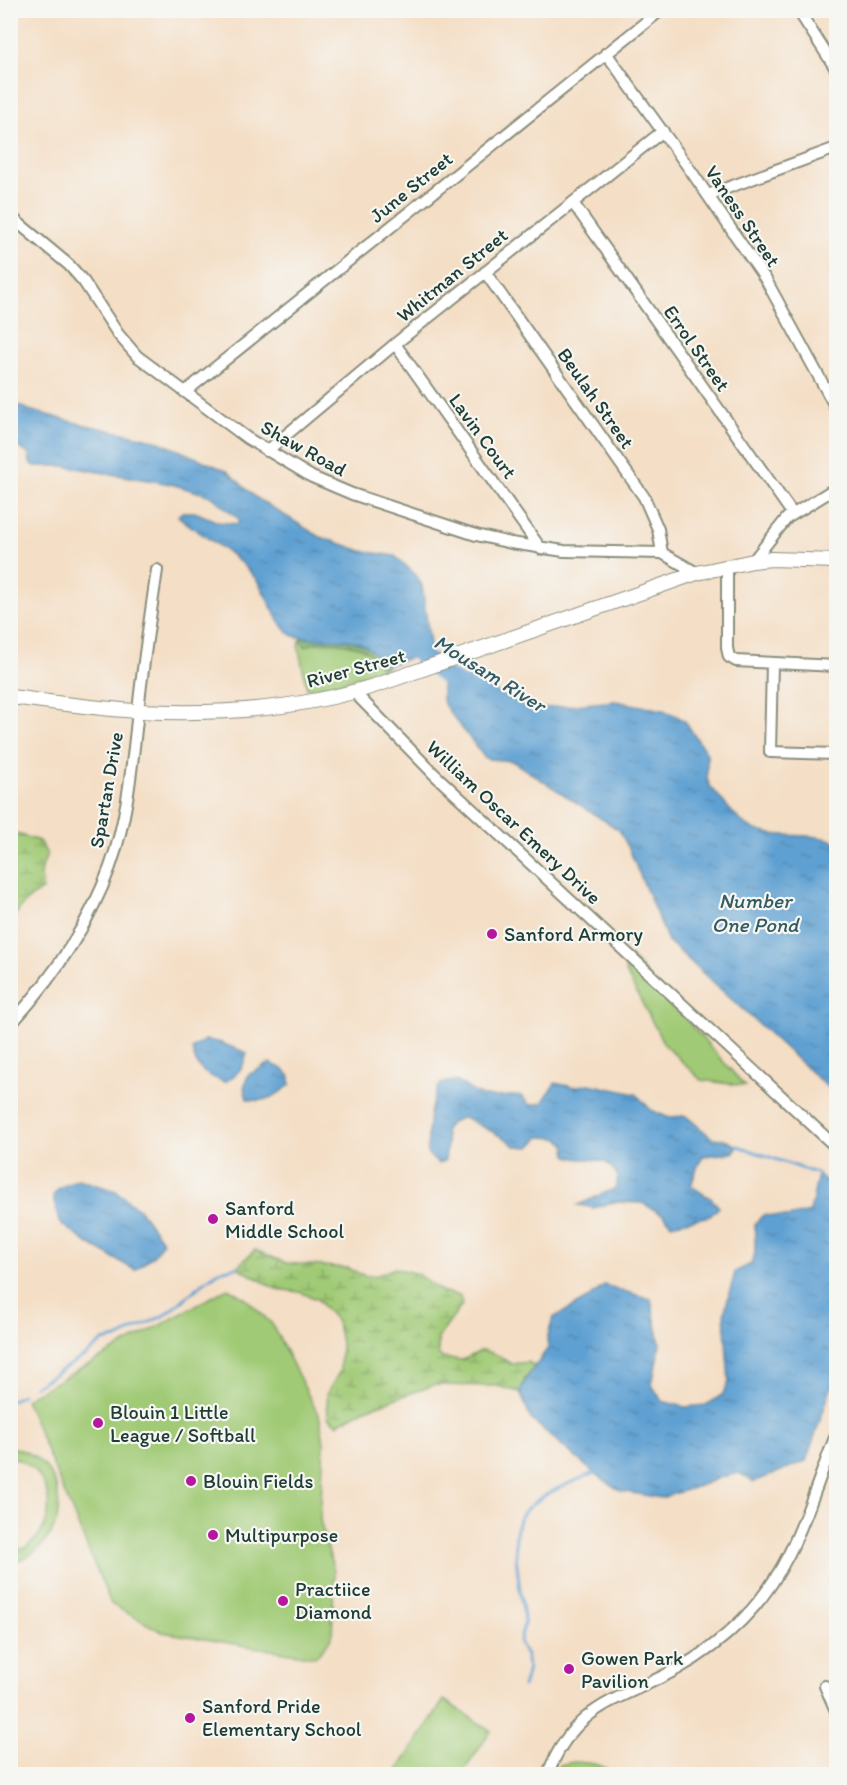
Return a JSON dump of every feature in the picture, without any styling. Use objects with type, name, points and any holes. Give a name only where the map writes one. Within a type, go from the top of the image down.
[{"type":"street","name":"June Street","points":[[185,392],[661,10]]},
{"type":"street","points":[[798,10],[837,69]]},
{"type":"street","name":"Vaness Street","points":[[606,53],[766,280],[837,408]]},
{"type":"street","name":"Whitman Street","points":[[267,451],[395,344],[663,131]]},
{"type":"street","points":[[708,195],[837,148]]},
{"type":"street","name":"Errol Street","points":[[573,203],[792,513]]},
{"type":"street","name":"Shaw Road","points":[[10,216],[69,265],[84,282],[132,351],[223,421],[267,451],[312,477],[352,494],[476,535],[542,549],[662,553]]},
{"type":"street","name":"Beulah Street","points":[[485,272],[644,497],[656,523],[662,553]]},
{"type":"street","name":"Lavin Court","points":[[395,344],[542,549]]},
{"type":"street","points":[[753,561],[792,513],[837,488]]},
{"type":"street","points":[[662,553],[697,573]]},
{"type":"street","name":"River Street","points":[[10,697],[138,711],[218,711],[265,707],[355,693],[697,573],[753,561],[791,559],[837,561]]},
{"type":"street","points":[[727,566],[727,648],[729,657],[736,661],[837,666]]},
{"type":"street","name":"Spartan Drive","points":[[10,1025],[48,978],[77,933],[110,867],[122,825],[133,765],[157,570]]},
{"type":"street","points":[[772,663],[770,752],[837,754]]},
{"type":"street","name":"William Oscar Emery Drive","points":[[355,693],[434,774],[837,1147]]},
{"type":"street","points":[[548,1774],[565,1741],[588,1715],[605,1703],[662,1677],[697,1657],[730,1631],[755,1605],[776,1579],[792,1551],[837,1435]]},
{"type":"street","points":[[825,1686],[837,1711]]},
{"type":"green space","points":[[302,638],[364,644],[386,668],[336,684],[307,689],[298,645]]},
{"type":"green space","points":[[302,638],[339,639],[361,644],[380,657],[386,668],[382,670],[374,658],[363,649],[325,643],[306,647],[300,641]]},
{"type":"green space","points":[[11,832],[39,841],[47,854],[40,873],[43,889],[16,913],[11,925]]},
{"type":"green space","points":[[630,956],[745,1086],[701,1080],[664,1044],[625,971]]},
{"type":"green space","points":[[255,1250],[286,1263],[347,1268],[365,1276],[378,1275],[395,1268],[417,1274],[441,1291],[460,1296],[462,1305],[438,1338],[438,1353],[442,1358],[463,1360],[482,1350],[497,1355],[511,1364],[528,1362],[536,1367],[525,1378],[520,1392],[497,1386],[434,1385],[363,1410],[337,1424],[328,1417],[327,1393],[340,1371],[341,1343],[337,1322],[317,1299],[299,1292],[276,1289],[237,1267]]},
{"type":"green space","name":"Blouin Fields","points":[[228,1288],[245,1298],[272,1324],[320,1418],[324,1443],[320,1520],[334,1571],[332,1638],[315,1657],[162,1632],[111,1604],[25,1399]]},
{"type":"green space","points":[[11,1447],[32,1455],[47,1469],[56,1485],[59,1504],[56,1523],[47,1540],[32,1554],[11,1563],[11,1553],[27,1546],[39,1535],[46,1521],[48,1506],[46,1490],[39,1476],[27,1465],[11,1457]]},
{"type":"green space","points":[[10,1516],[19,1549],[11,1551],[10,1551]]},
{"type":"green space","points":[[444,1700],[491,1731],[462,1774],[395,1774]]},
{"type":"green space","points":[[574,1762],[601,1766],[612,1774],[556,1774],[560,1765]]},
{"type":"water","points":[[11,402],[29,410],[77,423],[155,440],[227,471],[255,497],[318,536],[362,551],[395,556],[417,576],[422,586],[431,651],[386,666],[370,649],[356,642],[294,636],[283,626],[260,585],[248,569],[178,516],[182,512],[195,512],[218,522],[237,524],[240,520],[211,496],[171,484],[64,466],[35,466],[30,463],[28,453],[16,446],[11,446]]},
{"type":"water","name":"Number One Pond","points":[[458,673],[465,679],[477,675],[496,692],[536,709],[615,701],[663,710],[675,715],[685,721],[707,754],[707,778],[710,786],[745,824],[766,833],[814,836],[836,842],[836,1095],[668,941],[619,830],[512,761],[484,757],[445,706],[442,698],[442,682],[447,677]]},
{"type":"water","points":[[204,1040],[219,1042],[247,1053],[240,1070],[225,1082],[202,1071],[196,1062],[192,1049]]},
{"type":"water","points":[[270,1063],[283,1069],[290,1076],[290,1085],[270,1098],[247,1099],[244,1088],[248,1075]]},
{"type":"water","points":[[455,1081],[485,1096],[520,1095],[530,1105],[542,1103],[555,1083],[574,1087],[589,1084],[636,1094],[651,1110],[667,1117],[686,1116],[712,1138],[723,1139],[738,1146],[733,1153],[703,1156],[691,1186],[712,1199],[719,1207],[710,1216],[671,1224],[664,1215],[642,1203],[614,1202],[594,1208],[578,1205],[616,1188],[618,1176],[607,1163],[600,1160],[577,1159],[567,1155],[565,1143],[557,1138],[540,1137],[530,1147],[515,1146],[464,1117],[452,1122],[445,1129],[447,1144],[445,1160],[438,1164],[427,1153],[431,1109],[441,1083]]},
{"type":"water","points":[[818,1174],[836,1188],[836,1374],[806,1461],[754,1482],[739,1473],[661,1498],[620,1491],[594,1473],[531,1419],[520,1392],[548,1348],[547,1339],[553,1318],[589,1298],[604,1285],[651,1299],[660,1344],[652,1385],[662,1401],[685,1407],[706,1405],[722,1395],[729,1382],[724,1314],[735,1272],[751,1264],[755,1253],[755,1223],[763,1215],[788,1217],[810,1212]]},
{"type":"water","points":[[78,1179],[116,1191],[139,1209],[163,1242],[153,1256],[135,1270],[87,1243],[59,1222],[53,1196],[59,1188]]},
{"type":"waterway","name":"Mousam River","points":[[403,640],[447,677],[467,688]]},
{"type":"waterway","points":[[738,1146],[818,1174]]},
{"type":"waterway","points":[[35,1386],[86,1355],[103,1341],[117,1338],[167,1314],[220,1271],[237,1267]]},
{"type":"waterway","points":[[10,1401],[22,1395]]},
{"type":"waterway","points":[[523,1687],[528,1664],[520,1643],[524,1623],[516,1557],[518,1523],[522,1514],[539,1499],[562,1486],[594,1473]]},
{"type":"place","name":"Sanford Armory","points":[[492,934]]},
{"type":"place","name":"Sanford Middle School","points":[[213,1219]]},
{"type":"place","name":"Blouin 1 Little League / Softball","points":[[98,1423]]},
{"type":"place","name":"Blouin Fields","points":[[191,1481]]},
{"type":"place","name":"Multipurpose","points":[[213,1535]]},
{"type":"place","name":"Practiice Diamond","points":[[283,1601]]},
{"type":"place","name":"Gowen Park Pavilion","points":[[569,1669]]},
{"type":"place","name":"Sanford Pride Elementary School","points":[[190,1718]]}]
